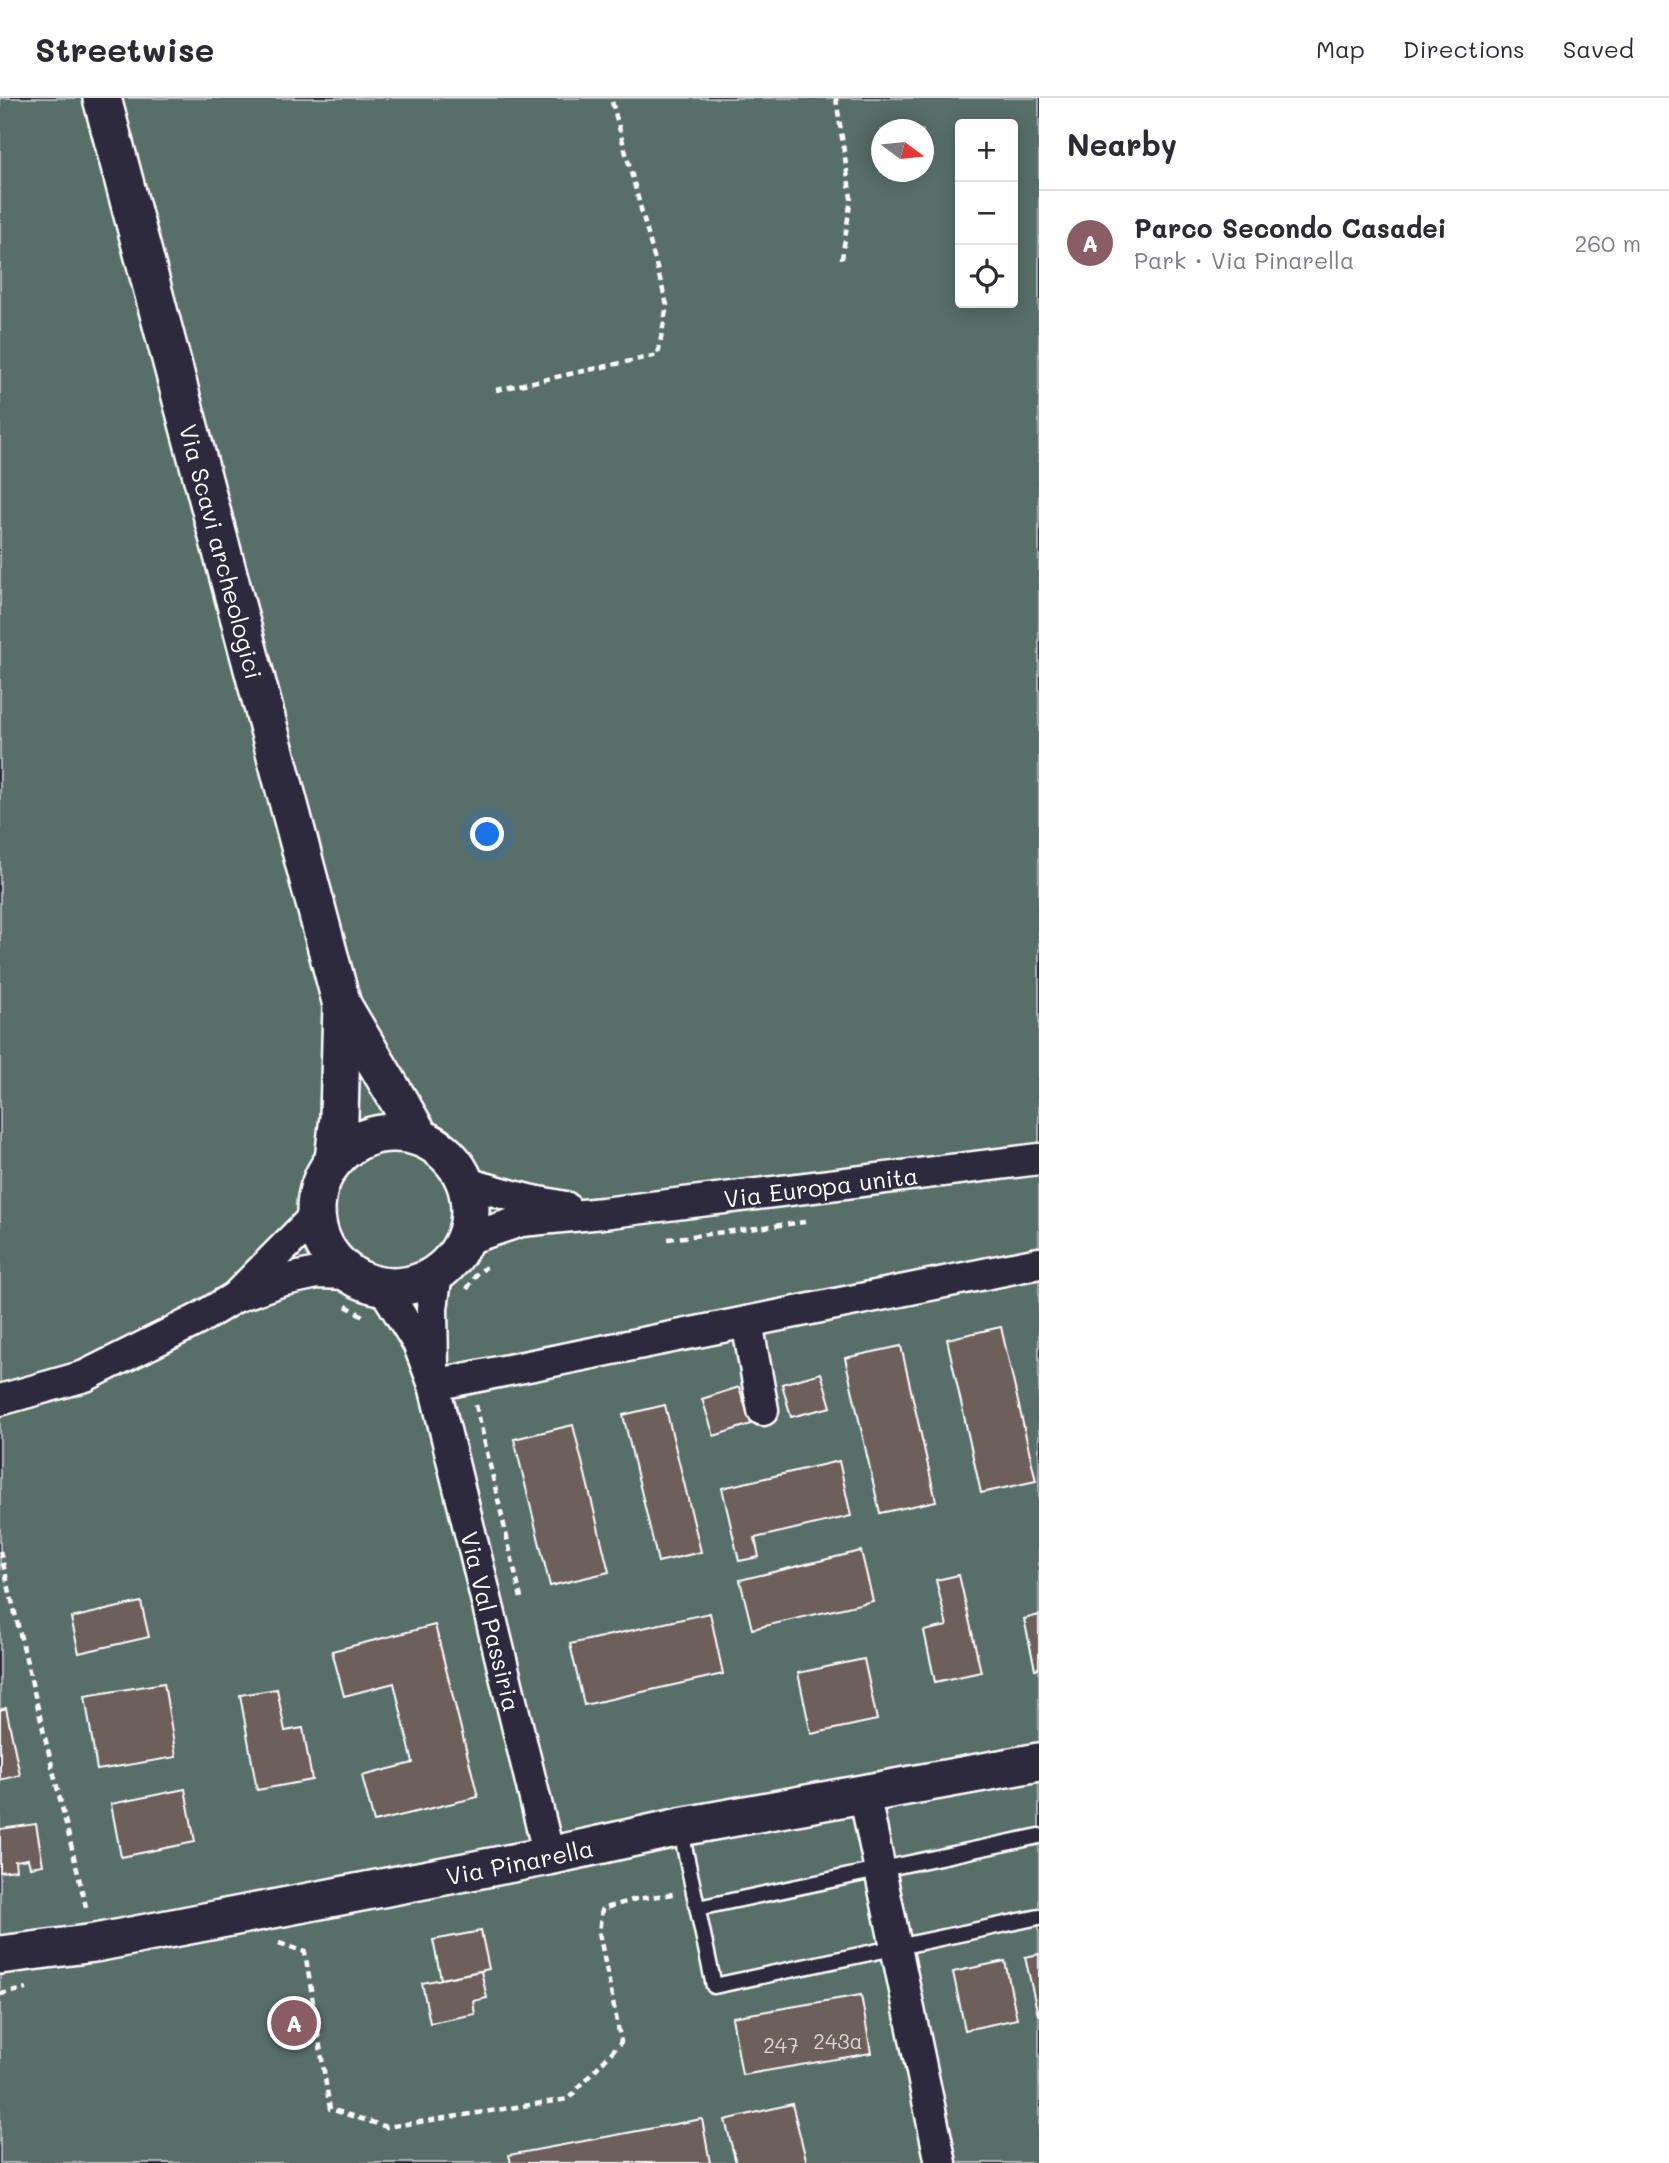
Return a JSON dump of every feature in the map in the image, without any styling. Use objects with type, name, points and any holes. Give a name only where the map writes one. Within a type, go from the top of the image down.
[{"type":"street","name":"Via Scavi archeologici","points":[[102,98],[342,1005],[420,1137]]},
{"type":"street","name":"Via Scavi archeologici","points":[[334,1160],[339,1117],[342,1005]]},
{"type":"street","points":[[0,1400],[85,1376],[197,1320],[234,1297],[280,1281],[317,1273],[359,1289],[402,1287],[420,1282],[449,1285],[453,1259],[478,1252],[470,1222],[470,1202],[466,1183],[455,1163],[440,1147],[420,1137],[397,1132],[373,1135],[351,1144],[334,1160],[323,1177],[317,1196],[319,1232],[326,1249],[359,1289]]},
{"type":"street","name":"Via Europa unita","points":[[478,1252],[521,1221],[1039,1159]]},
{"type":"street","name":"Via Europa unita","points":[[466,1183],[528,1200],[603,1213]]},
{"type":"street","points":[[234,1297],[316,1215]]},
{"type":"street","points":[[435,1385],[1039,1263]]},
{"type":"street","name":"Via Val Passiria","points":[[435,1385],[432,1308],[449,1285]]},
{"type":"street","name":"Via Val Passiria","points":[[359,1289],[418,1343],[435,1385],[549,1856]]},
{"type":"street","points":[[747,1322],[763,1410]]},
{"type":"street","name":"Via Pinarella","points":[[0,1955],[95,1943],[549,1856],[680,1827],[1039,1762]]},
{"type":"street","points":[[864,1793],[941,2163]]},
{"type":"lane","points":[[680,1827],[714,1986],[1039,1917]]},
{"type":"lane","points":[[698,1908],[1039,1836]]},
{"type":"path","points":[[496,390],[659,355],[667,305],[611,98]]},
{"type":"path","points":[[836,98],[851,198],[842,260]]},
{"type":"path","points":[[656,1240],[810,1221]]},
{"type":"path","points":[[449,1285],[476,1275],[478,1252]]},
{"type":"path","points":[[359,1289],[363,1315],[370,1322]]},
{"type":"path","points":[[467,1378],[524,1611]]},
{"type":"path","points":[[0,1551],[95,1943]]},
{"type":"path","points":[[277,1942],[305,1952],[330,2109],[387,2127],[568,2099],[621,2042],[599,1933],[602,1909],[636,1899],[694,1890]]},
{"type":"path","points":[[0,1994],[40,1986]]},
{"type":"green space","points":[[0,98],[1039,98],[1039,2163],[0,2163]]},
{"type":"building","points":[[1001,1327],[1036,1481],[981,1493],[947,1339]]},
{"type":"building","points":[[901,1346],[936,1501],[880,1513],[845,1358]]},
{"type":"building","points":[[821,1373],[831,1407],[791,1417],[782,1384]]},
{"type":"building","points":[[739,1387],[751,1424],[714,1436],[702,1399]]},
{"type":"building","points":[[665,1405],[701,1552],[658,1562],[623,1415]]},
{"type":"building","points":[[573,1425],[609,1572],[550,1586],[514,1439]]},
{"type":"building","points":[[839,1461],[851,1516],[755,1538],[759,1557],[739,1561],[722,1488]]},
{"type":"building","points":[[861,1551],[873,1601],[752,1629],[740,1580]]},
{"type":"building","points":[[959,1575],[981,1672],[935,1682],[924,1631],[947,1626],[936,1580]]},
{"type":"building","points":[[141,1602],[149,1637],[79,1653],[71,1618]]},
{"type":"building","points":[[710,1613],[723,1674],[584,1705],[570,1644]]},
{"type":"building","points":[[1039,1615],[1039,1668],[1035,1669],[1024,1619]]},
{"type":"building","points":[[435,1625],[478,1797],[374,1822],[362,1776],[413,1763],[394,1683],[344,1696],[332,1651]]},
{"type":"building","points":[[864,1659],[877,1720],[811,1734],[798,1673]]},
{"type":"building","points":[[164,1683],[176,1757],[97,1770],[85,1696]]},
{"type":"building","points":[[277,1689],[285,1731],[303,1728],[312,1780],[257,1790],[240,1695]]},
{"type":"building","points":[[6,1708],[20,1775],[0,1780],[0,1710]]},
{"type":"building","points":[[185,1789],[195,1842],[121,1857],[111,1804]]},
{"type":"building","points":[[36,1824],[43,1865],[30,1867],[28,1859],[15,1861],[16,1870],[0,1872],[0,1829]]},
{"type":"building","points":[[481,1931],[489,1969],[441,1979],[433,1940]]},
{"type":"building","points":[[1039,1954],[1039,2015],[1038,2015],[1025,1957]]},
{"type":"building","points":[[1005,1961],[1017,2019],[965,2030],[953,1972]]},
{"type":"building","points":[[481,1971],[487,1998],[473,2001],[475,2014],[430,2023],[422,1983]]},
{"type":"building","points":[[861,1995],[871,2053],[742,2075],[732,2017]]},
{"type":"building","points":[[792,2104],[807,2163],[736,2163],[725,2120]]},
{"type":"building","points":[[702,2119],[710,2163],[511,2163],[509,2155]]},
{"type":"place","name":"Parco Secondo Casadei","points":[[294,2023]]}]
